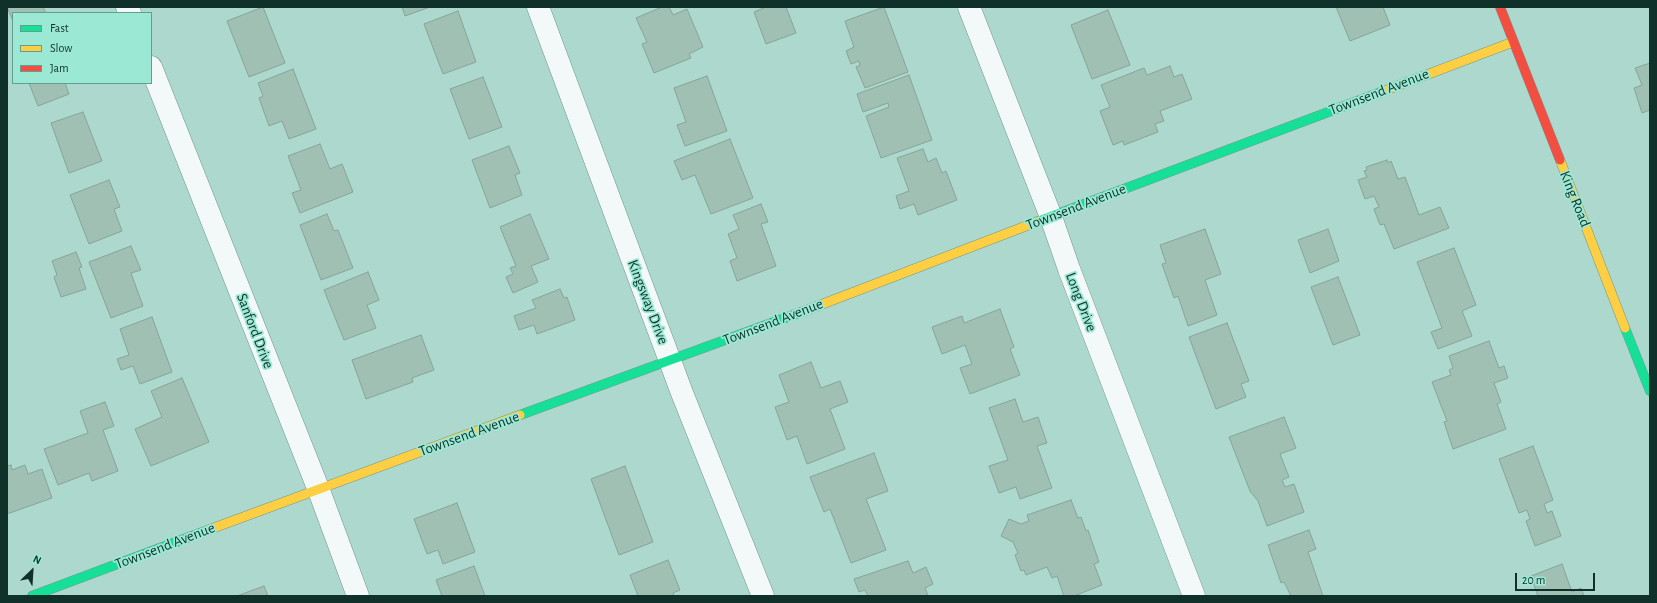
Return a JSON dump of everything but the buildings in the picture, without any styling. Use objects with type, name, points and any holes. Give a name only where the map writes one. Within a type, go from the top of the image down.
[{"type":"street","name":"Kingsway Drive","points":[[538,7],[671,361],[763,596]]},
{"type":"street","name":"Long Drive","points":[[970,7],[1051,217],[1071,276],[1194,596]]},
{"type":"street","name":"King Road","points":[[1500,7],[1648,382]]},
{"type":"street","name":"Townsend Avenue","points":[[32,596],[318,488],[671,361],[1513,42]]},
{"type":"street","name":"Sanford Drive","points":[[152,70],[318,488],[358,596]]},
{"type":"traffic: fast","points":[[1039,221],[1384,91]]},
{"type":"traffic: fast","points":[[520,415],[807,310]]},
{"type":"traffic: fast","points":[[1625,328],[1650,391]]},
{"type":"traffic: fast","points":[[32,596],[208,530]]},
{"type":"traffic: slow","points":[[1384,91],[1513,42]]},
{"type":"traffic: slow","points":[[1560,160],[1625,328]]},
{"type":"traffic: slow","points":[[807,310],[1039,221]]},
{"type":"traffic: slow","points":[[208,530],[520,415]]},
{"type":"traffic: jam","points":[[1500,7],[1560,160]]}]
